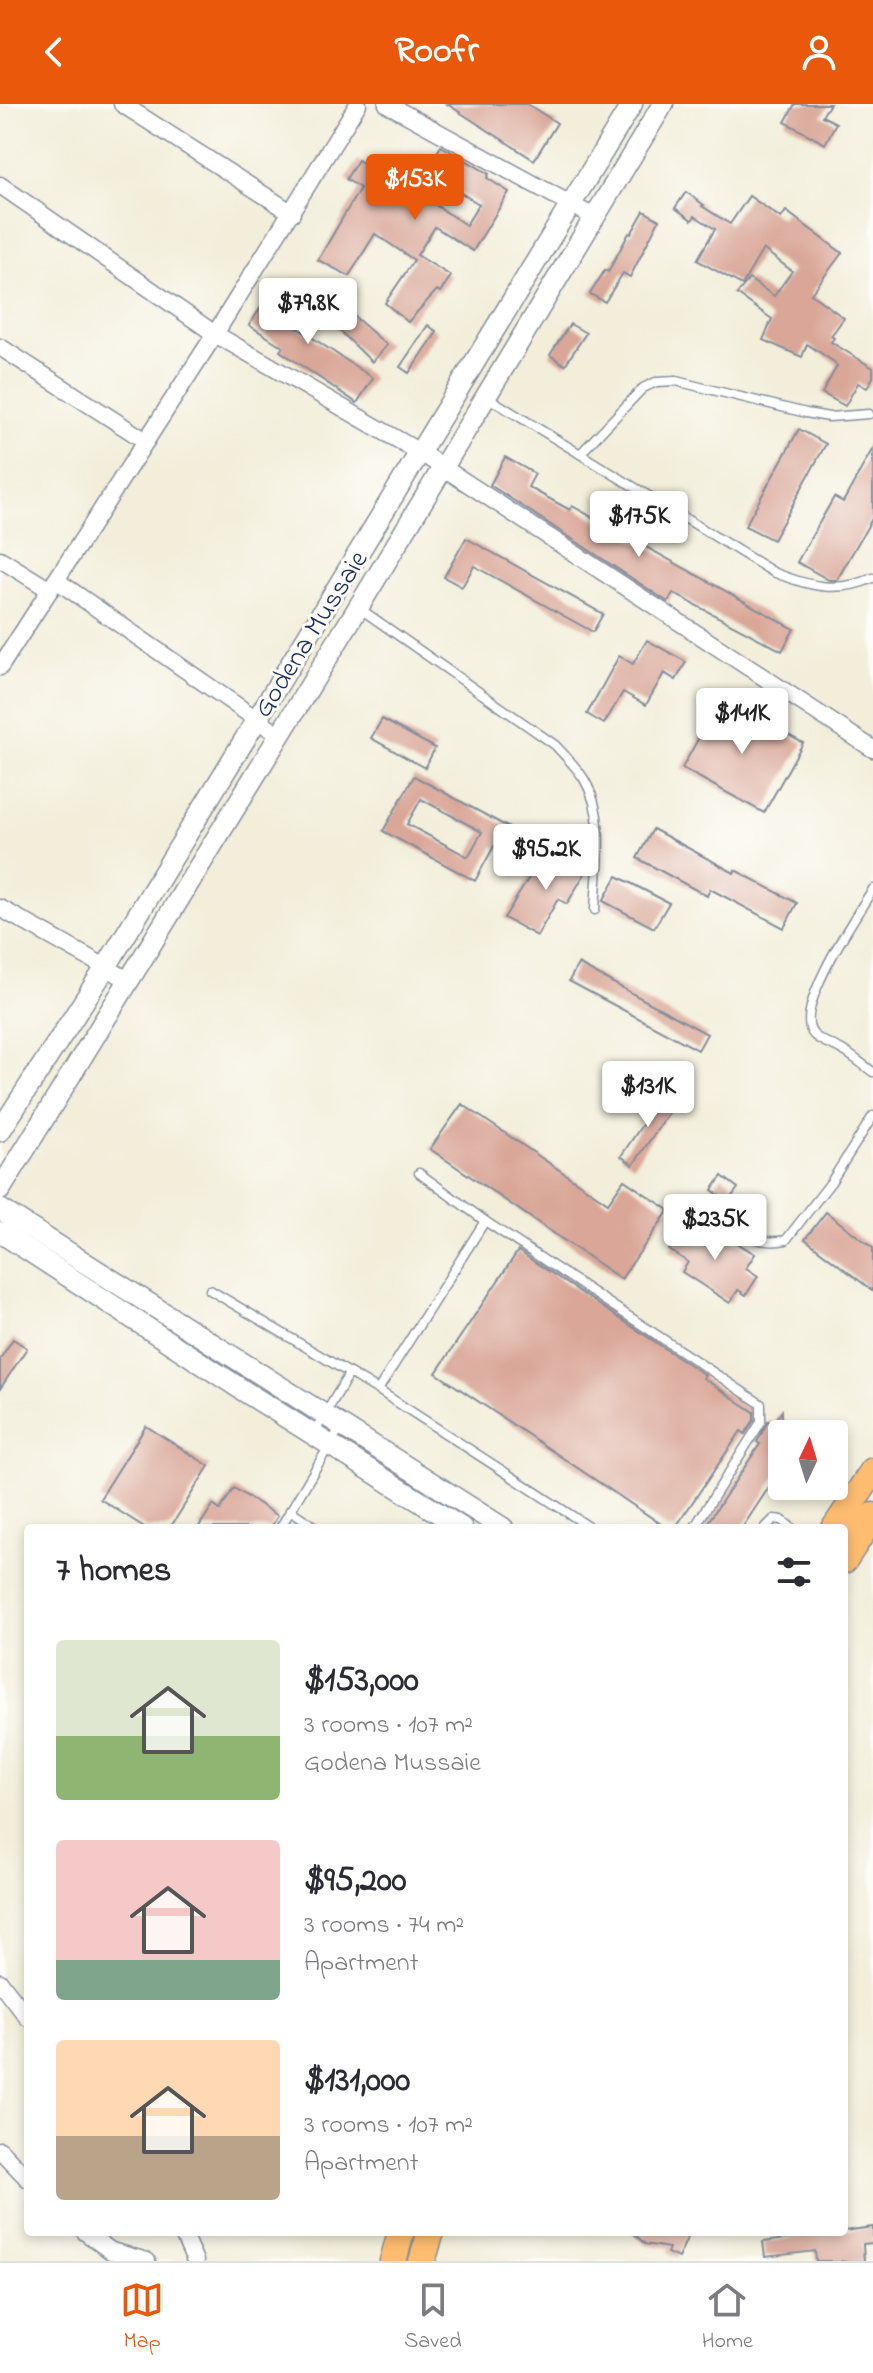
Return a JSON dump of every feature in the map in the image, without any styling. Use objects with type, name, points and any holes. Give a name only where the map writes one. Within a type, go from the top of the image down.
[{"type":"main road","points":[[838,1524],[872,1476]]},
{"type":"main road","points":[[848,1554],[873,1516]]},
{"type":"main road","points":[[393,2261],[400,2236]]},
{"type":"main road","points":[[422,2261],[430,2236]]},
{"type":"street","points":[[122,104],[292,213]]},
{"type":"street","points":[[0,667],[292,213],[358,104]]},
{"type":"street","points":[[387,104],[594,217]]},
{"type":"street","name":"Godena Mussaie","points":[[0,1131],[106,967],[632,104]]},
{"type":"street","name":"Godena Mussaie","points":[[0,1190],[663,104]]},
{"type":"street","points":[[0,185],[215,334],[421,453],[441,469],[873,749]]},
{"type":"street","points":[[0,347],[146,441]]},
{"type":"street","points":[[0,559],[53,585],[279,735]]},
{"type":"street","points":[[0,908],[130,981]]},
{"type":"street","points":[[0,1209],[497,1524]]},
{"type":"street","points":[[0,1232],[456,1524]]},
{"type":"street","points":[[0,1982],[24,2013]]},
{"type":"street","points":[[0,2150],[24,2175]]},
{"type":"street","points":[[90,2236],[111,2251],[147,2261]]},
{"type":"street","points":[[184,2236],[195,2261]]},
{"type":"lane","points":[[580,454],[643,388],[656,382],[676,381],[829,417],[869,414]]},
{"type":"lane","points":[[486,396],[773,572],[803,584],[822,587],[853,586],[873,578]]},
{"type":"lane","points":[[358,608],[555,745],[578,770],[595,804],[599,834],[595,910]]},
{"type":"lane","points":[[873,889],[842,938],[815,994],[807,1021],[813,1034],[873,1072]]},
{"type":"lane","points":[[708,1208],[757,1241],[770,1243],[786,1240],[831,1182],[873,1116]]},
{"type":"lane","points":[[419,1173],[485,1221],[761,1404],[761,1422],[697,1524]]},
{"type":"lane","points":[[378,1390],[485,1221]]},
{"type":"lane","points":[[210,1290],[378,1390],[585,1524]]},
{"type":"lane","points":[[282,1524],[333,1420],[349,1374]]},
{"type":"lane","points":[[322,1438],[333,1420]]},
{"type":"lane","points":[[290,1510],[311,1524]]},
{"type":"lane","points":[[769,1524],[774,1519],[787,1524]]},
{"type":"building","points":[[447,104],[527,104],[557,123],[534,160]]},
{"type":"building","points":[[795,104],[830,104],[822,116],[836,123],[825,144],[785,122]]},
{"type":"building","points":[[441,146],[489,174],[487,178],[509,192],[473,251],[435,227],[417,255],[451,276],[440,292],[437,290],[408,322],[385,303],[414,260],[375,234],[349,276],[318,260],[360,188],[346,179],[358,160],[413,192]],"holes":[[[443,182],[479,204],[466,225],[431,202]]]},
{"type":"building","points":[[686,192],[730,224],[749,196],[781,218],[786,211],[842,253],[811,294],[844,318],[831,336],[834,338],[831,342],[873,368],[873,377],[867,388],[858,383],[845,406],[822,393],[837,366],[834,362],[807,344],[802,357],[763,340],[772,319],[737,294],[749,279],[774,296],[792,271],[763,249],[742,285],[697,260],[715,229],[695,216],[692,220],[675,208]]},
{"type":"building","points":[[644,211],[659,220],[630,277],[623,273],[605,302],[590,294],[605,270],[608,272]]},
{"type":"building","points":[[275,287],[302,303],[290,323],[373,378],[357,403],[280,351],[283,347],[249,325]]},
{"type":"building","points":[[348,311],[387,345],[372,362],[334,325]]},
{"type":"building","points":[[570,324],[586,333],[565,365],[550,355]]},
{"type":"building","points":[[428,325],[437,332],[409,373],[400,367]]},
{"type":"building","points":[[799,429],[826,444],[773,540],[745,526]]},
{"type":"building","points":[[873,448],[873,517],[837,580],[829,580],[797,562],[834,497],[843,502]]},
{"type":"building","points":[[505,457],[535,474],[528,487],[570,510],[572,506],[794,629],[782,651],[673,593],[668,602],[490,485]]},
{"type":"building","points":[[466,538],[603,614],[593,632],[474,566],[462,587],[444,577]]},
{"type":"building","points":[[647,640],[686,662],[676,680],[664,673],[646,705],[623,692],[604,724],[587,714],[619,656],[633,664]]},
{"type":"building","points":[[721,698],[803,743],[764,813],[682,768]]},
{"type":"building","points":[[382,719],[435,748],[425,768],[371,738]]},
{"type":"building","points":[[414,776],[513,830],[502,850],[494,846],[475,881],[383,831]],"holes":[[[421,799],[482,832],[468,857],[407,824]]]},
{"type":"building","points":[[653,829],[797,903],[784,928],[710,889],[707,896],[637,858]]},
{"type":"building","points":[[576,852],[591,860],[591,863],[567,904],[558,899],[537,936],[504,918],[543,855],[567,868]]},
{"type":"building","points":[[617,876],[669,903],[654,928],[603,901]]},
{"type":"building","points":[[578,964],[707,1034],[698,1050],[569,981]]},
{"type":"building","points":[[663,1094],[676,1102],[633,1165],[621,1156]]},
{"type":"building","points":[[462,1104],[608,1203],[624,1180],[669,1210],[621,1279],[430,1149]]},
{"type":"building","points":[[722,1176],[738,1188],[728,1202],[712,1190]]},
{"type":"building","points":[[826,1212],[873,1248],[873,1291],[805,1239]]},
{"type":"building","points":[[687,1222],[708,1236],[713,1228],[755,1254],[746,1268],[758,1276],[746,1295],[738,1290],[730,1303],[682,1272],[688,1262],[669,1250]]},
{"type":"building","points":[[518,1251],[705,1375],[703,1378],[754,1412],[754,1420],[745,1434],[741,1431],[678,1524],[661,1524],[436,1373]]},
{"type":"building","points":[[13,1339],[27,1348],[0,1389],[0,1359]]},
{"type":"building","points":[[768,1421],[768,1489],[745,1524],[707,1524],[760,1444],[757,1442]]},
{"type":"building","points":[[146,1426],[209,1466],[173,1524],[140,1524],[100,1499]]},
{"type":"building","points":[[234,1488],[278,1516],[273,1524],[201,1524],[213,1505],[220,1510]]},
{"type":"building","points":[[873,2227],[873,2243],[863,2244],[864,2261],[816,2261],[815,2251],[765,2257],[763,2242],[807,2236],[848,2236],[848,2230]]},
{"type":"building","points":[[636,2236],[688,2236],[678,2258],[667,2253],[669,2248],[645,2244]]}]
